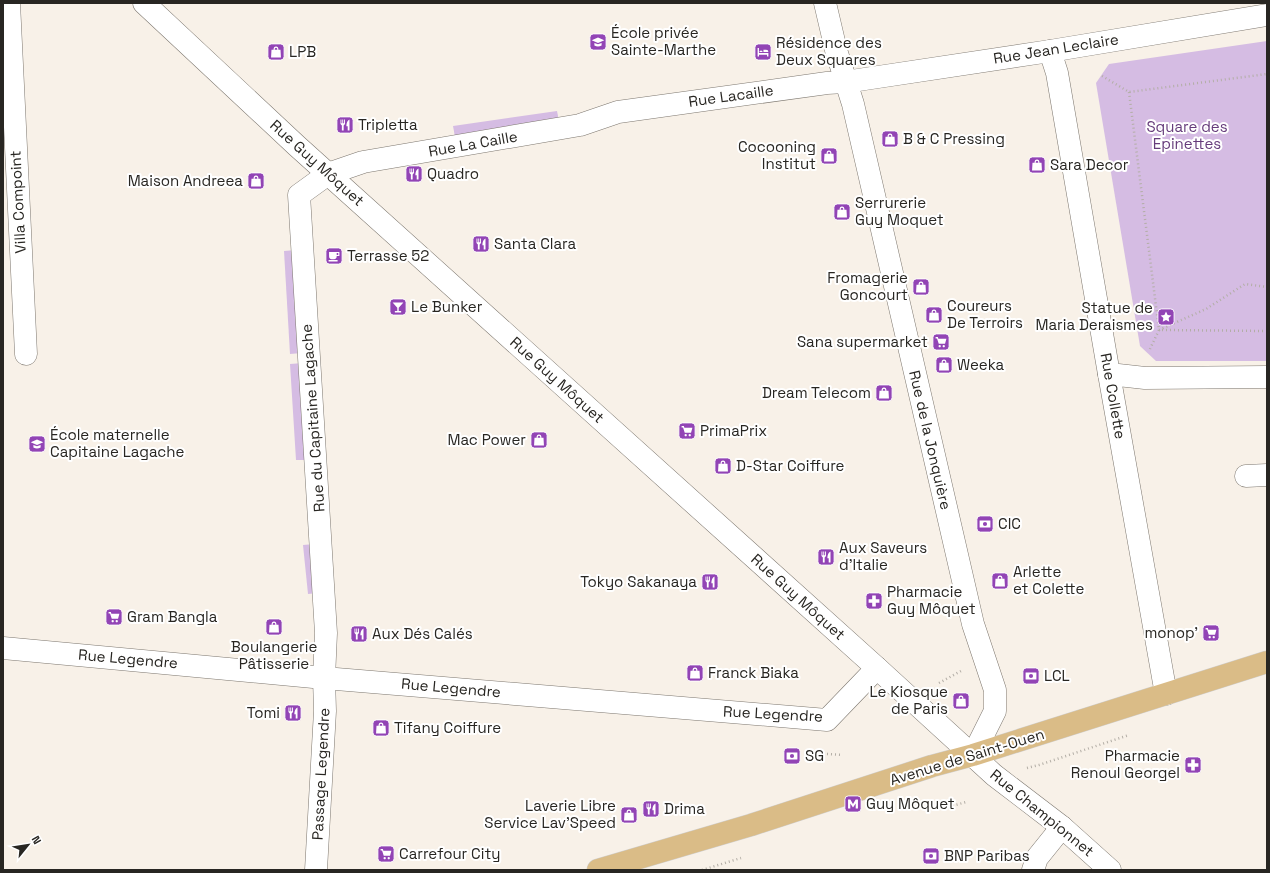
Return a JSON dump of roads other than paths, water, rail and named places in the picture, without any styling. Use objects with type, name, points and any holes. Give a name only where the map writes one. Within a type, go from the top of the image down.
[{"type":"main road","name":"Avenue de Saint-Ouen","points":[[598,870],[751,825],[932,766],[974,755],[1267,662]]},
{"type":"street","name":"Villa Compoint","points":[[9,3],[26,354]]},
{"type":"street","name":"Rue Guy Môquet","points":[[144,3],[328,174],[877,668],[928,716],[974,755]]},
{"type":"street","name":"Rue de la Jonquière","points":[[825,3],[836,50],[853,104],[973,624],[995,690],[995,711],[974,755]]},
{"type":"street","name":"Rue Jean Leclaire","points":[[845,82],[1050,51],[1267,15]]},
{"type":"street","name":"Rue Collette","points":[[1050,51],[1058,81],[1166,694]]},
{"type":"street","name":"Rue Lacaille","points":[[618,112],[827,83],[845,82]]},
{"type":"street","name":"Rue La Caille","points":[[328,174],[363,162],[580,125],[618,112]]},
{"type":"street","name":"Rue du Capitaine Lagache","points":[[324,678],[326,633],[299,195],[328,174]]},
{"type":"street","points":[[1109,374],[1145,378],[1267,377]]},
{"type":"street","points":[[1246,476],[1267,475]]},
{"type":"street","name":"Rue Legendre","points":[[3,648],[324,678],[827,720],[877,668]]},
{"type":"street","name":"Passage Legendre","points":[[316,870],[325,711],[324,678]]},
{"type":"street","name":"Rue Championnet","points":[[974,755],[994,775],[1062,828],[1110,870]]},
{"type":"street","points":[[1033,870],[1037,858],[1062,828]]},
{"type":"place","name":"École privée Sainte-Marthe","points":[[598,42]]},
{"type":"place","name":"LPB","points":[[276,52]]},
{"type":"place","name":"Résidence des Deux Squares","points":[[763,52]]},
{"type":"place","name":"Tripletta","points":[[345,125]]},
{"type":"place","name":"B & C Pressing","points":[[890,139]]},
{"type":"place","name":"Cocooning Institut","points":[[829,156]]},
{"type":"place","name":"Sara Decor","points":[[1037,165]]},
{"type":"place","name":"Quadro","points":[[414,174]]},
{"type":"place","name":"Maison Andreea","points":[[256,181]]},
{"type":"place","name":"Serrurerie Guy Moquet","points":[[842,212]]},
{"type":"place","name":"Santa Clara","points":[[481,244]]},
{"type":"place","name":"Terrasse 52","points":[[334,256]]},
{"type":"place","name":"Fromagerie Goncourt","points":[[921,287]]},
{"type":"place","name":"Le Bunker","points":[[398,307]]},
{"type":"place","name":"Coureurs De Terroirs","points":[[934,315]]},
{"type":"place","name":"Statue de Maria Deraismes","points":[[1166,317]]},
{"type":"place","name":"Sana supermarket","points":[[941,342]]},
{"type":"place","name":"Weeka","points":[[944,365]]},
{"type":"place","name":"Dream Telecom","points":[[884,393]]},
{"type":"place","name":"PrimaPrix","points":[[687,431]]},
{"type":"place","name":"Mac Power","points":[[539,440]]},
{"type":"place","name":"École maternelle Capitaine Lagache","points":[[37,444]]},
{"type":"place","name":"D-Star Coiffure","points":[[723,466]]},
{"type":"place","name":"CIC","points":[[985,524]]},
{"type":"place","name":"Aux Saveurs d'Italie","points":[[826,557]]},
{"type":"place","name":"Arlette et Colette","points":[[1000,581]]},
{"type":"place","name":"Tokyo Sakanaya","points":[[710,582]]},
{"type":"place","name":"Pharmacie Guy Môquet","points":[[874,601]]},
{"type":"place","name":"Gram Bangla","points":[[114,617]]},
{"type":"place","name":"Boulangerie Pâtisserie","points":[[274,627]]},
{"type":"place","name":"monop'","points":[[1211,633]]},
{"type":"place","name":"Aux Dés Calés","points":[[359,634]]},
{"type":"place","name":"Franck Biaka","points":[[695,673]]},
{"type":"place","name":"LCL","points":[[1031,676]]},
{"type":"place","name":"Le Kiosque de Paris","points":[[961,701]]},
{"type":"place","name":"Tomi","points":[[293,713]]},
{"type":"place","name":"Tifany Coiffure","points":[[381,728]]},
{"type":"place","name":"SG","points":[[792,756]]},
{"type":"place","name":"Pharmacie Renoul Georgel","points":[[1193,765]]},
{"type":"place","name":"Guy Môquet","points":[[853,804]]},
{"type":"place","name":"Drima","points":[[651,809]]},
{"type":"place","name":"Laverie Libre Service Lav'Speed","points":[[629,815]]},
{"type":"place","name":"Carrefour City","points":[[386,854]]},
{"type":"place","name":"BNP Paribas","points":[[931,856]]},
{"type":"park label","name":"Square des Epinettes","points":[[1187,136]]}]
